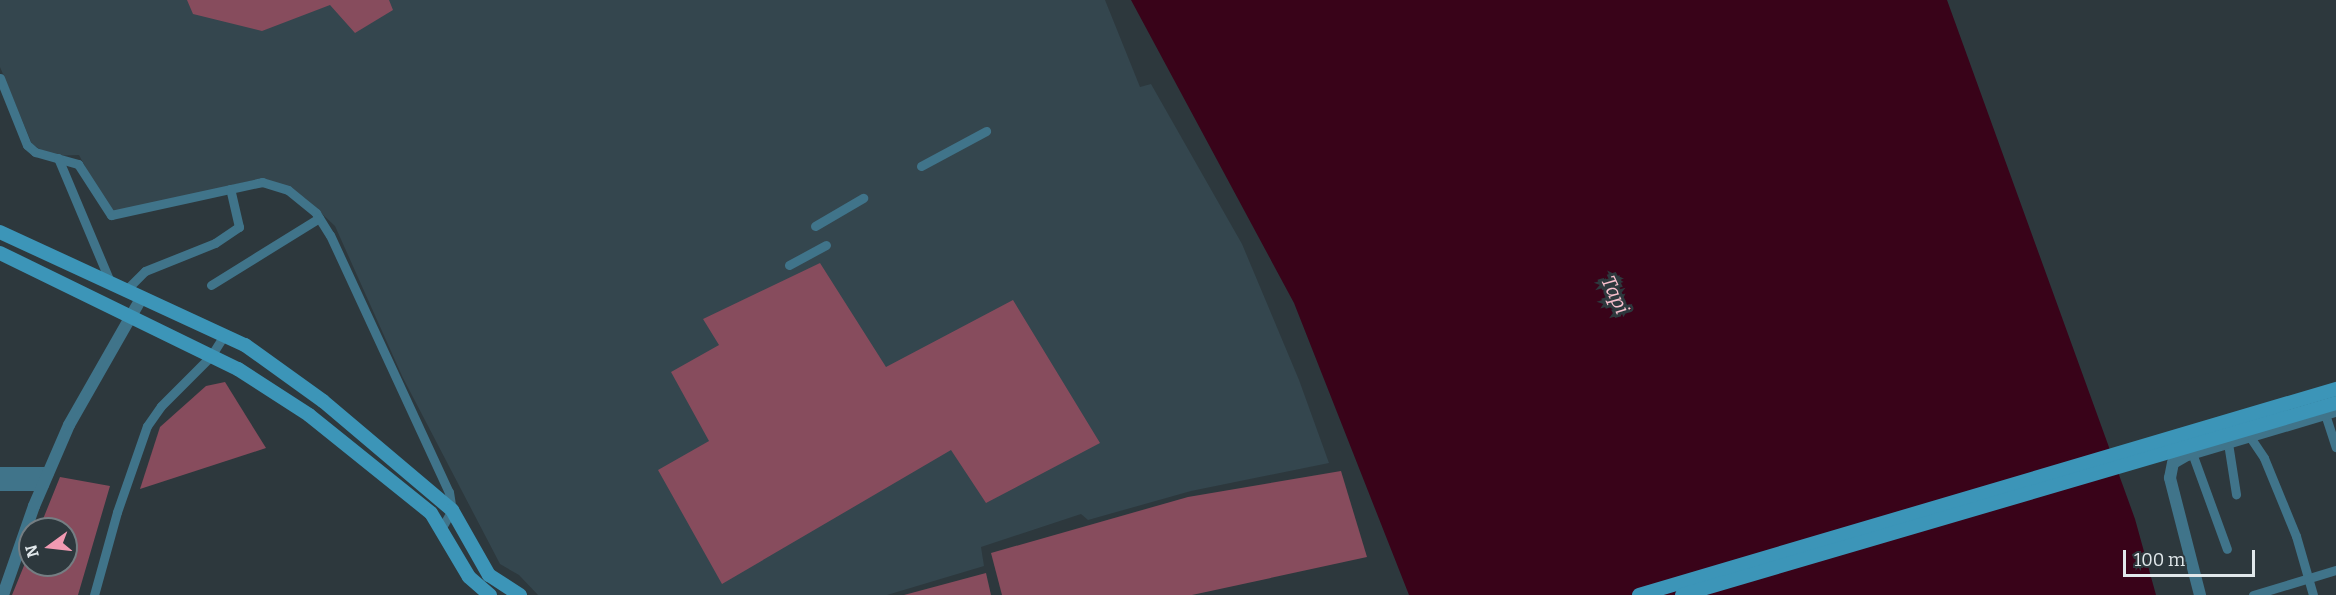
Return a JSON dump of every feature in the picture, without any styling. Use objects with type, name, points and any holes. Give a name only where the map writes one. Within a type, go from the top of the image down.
[{"type":"main road","points":[[0,232],[245,345],[323,401],[452,510],[489,574],[520,595]]},
{"type":"main road","points":[[0,253],[211,356],[309,415],[431,513],[469,577],[490,595]]},
{"type":"main road","points":[[1682,595],[2265,417],[2336,389]]},
{"type":"main road","points":[[1639,595],[2265,417],[2336,403]]},
{"type":"street","points":[[0,78],[27,146],[35,152],[81,167],[111,215],[262,182],[277,184],[320,218],[444,481],[452,510],[441,529]]},
{"type":"street","points":[[921,166],[986,131]]},
{"type":"street","points":[[58,158],[111,284]]},
{"type":"street","points":[[126,290],[145,271],[215,243],[240,227],[230,189]]},
{"type":"street","points":[[815,226],[863,198]]},
{"type":"street","points":[[211,285],[320,218]]},
{"type":"street","points":[[789,265],[826,245]]},
{"type":"street","points":[[3,595],[43,485],[69,425],[142,297]]},
{"type":"street","points":[[94,595],[117,512],[147,426],[161,406],[211,356],[224,335]]},
{"type":"street","points":[[2200,595],[2170,478],[2173,463],[2192,453],[2330,412],[2336,447]]},
{"type":"street","points":[[2250,436],[2267,464],[2313,595]]},
{"type":"street","points":[[2228,443],[2236,494]]},
{"type":"street","points":[[2192,453],[2227,549]]},
{"type":"street","points":[[0,473],[48,473]]},
{"type":"street","points":[[0,485],[43,485]]},
{"type":"street","points":[[2253,595],[2336,570]]},
{"type":"shaded area","points":[[0,0],[1105,0],[1140,87],[1151,84],[1242,244],[1299,380],[1329,463],[1191,491],[1088,520],[1081,514],[981,547],[984,566],[887,595],[538,595],[519,575],[500,564],[403,378],[335,226],[305,198],[262,178],[110,214],[79,155],[50,156],[32,144],[0,67]]},
{"type":"shaded area","points":[[187,0],[389,0],[393,10],[355,33],[330,5],[262,31],[193,14]]},
{"type":"shaded area","points":[[820,263],[886,367],[1013,300],[1100,443],[986,503],[951,450],[722,584],[658,470],[709,441],[671,372],[719,345],[703,319]]},
{"type":"shaded area","points":[[225,382],[266,448],[140,489],[160,427],[206,386]]},
{"type":"shaded area","points":[[1341,471],[1367,557],[1192,595],[1002,595],[991,553],[1188,497]]},
{"type":"shaded area","points":[[60,477],[110,486],[78,595],[12,595],[19,577],[78,577],[78,517],[44,517]]},
{"type":"shaded area","points":[[986,573],[991,595],[904,595]]},
{"type":"water","name":"Tapi","points":[[1131,0],[1947,0],[2135,519],[2156,595],[1409,595],[1294,303]]}]
